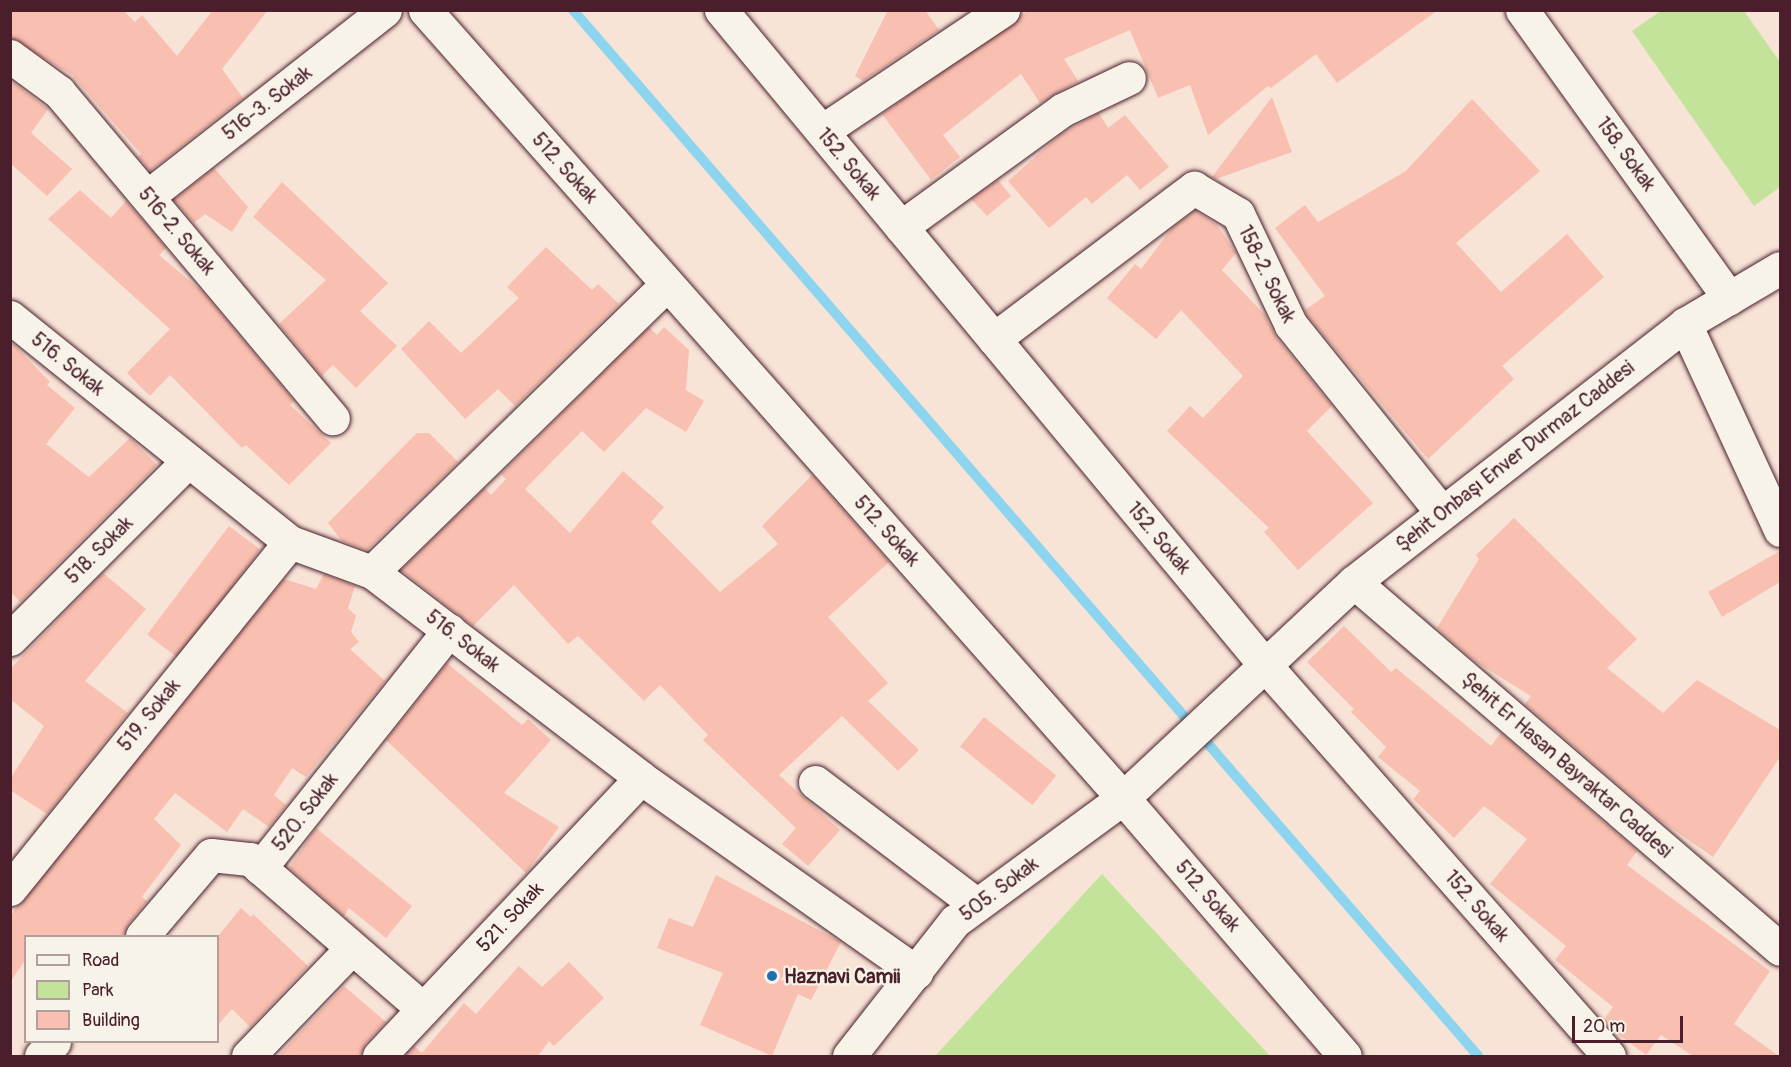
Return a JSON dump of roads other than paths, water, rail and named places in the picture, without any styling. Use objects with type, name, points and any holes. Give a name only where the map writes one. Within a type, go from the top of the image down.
[{"type":"street","name":"516-3. Sokak","points":[[148,195],[385,10]]},
{"type":"street","name":"512. Sokak","points":[[424,10],[1123,798],[1345,1056]]},
{"type":"street","name":"152. Sokak","points":[[721,10],[1264,664],[1609,1056]]},
{"type":"street","points":[[822,131],[1003,10]]},
{"type":"street","name":"158. Sokak","points":[[1522,10],[1729,298]]},
{"type":"street","name":"516-2. Sokak","points":[[10,56],[59,92],[148,195],[333,418]]},
{"type":"street","points":[[901,227],[1062,110],[1128,78]]},
{"type":"street","name":"158-2. Sokak","points":[[994,339],[1194,188],[1238,214],[1291,326],[1442,513]]},
{"type":"street","name":"Şehit Onbaşı Enver Durmaz Caddesi","points":[[1264,664],[1354,582],[1685,324],[1780,268]]},
{"type":"street","points":[[372,572],[667,284]]},
{"type":"street","name":"516. Sokak","points":[[10,317],[290,542],[372,572],[641,778],[916,972]]},
{"type":"street","points":[[1685,324],[1780,530]]},
{"type":"street","name":"518. Sokak","points":[[10,639],[188,461]]},
{"type":"street","name":"519. Sokak","points":[[10,889],[290,542]]},
{"type":"street","name":"Şehit Er Hasan Bayraktar Caddesi","points":[[1354,582],[1780,949]]},
{"type":"street","name":"520. Sokak","points":[[143,935],[211,855],[250,859],[260,868],[449,630]]},
{"type":"street","name":"505. Sokak","points":[[849,1056],[956,921],[1123,798],[1264,664]]},
{"type":"street","name":"521. Sokak","points":[[379,1056],[641,778]]},
{"type":"street","points":[[815,782],[977,905]]},
{"type":"street","points":[[260,868],[423,1010]]},
{"type":"street","points":[[248,1056],[352,948]]},
{"type":"street","points":[[41,1056],[52,1043]]},
{"type":"waterway","points":[[573,10],[1478,1056]]},
{"type":"place","name":"Haznavi Camii","points":[[772,976]]}]
